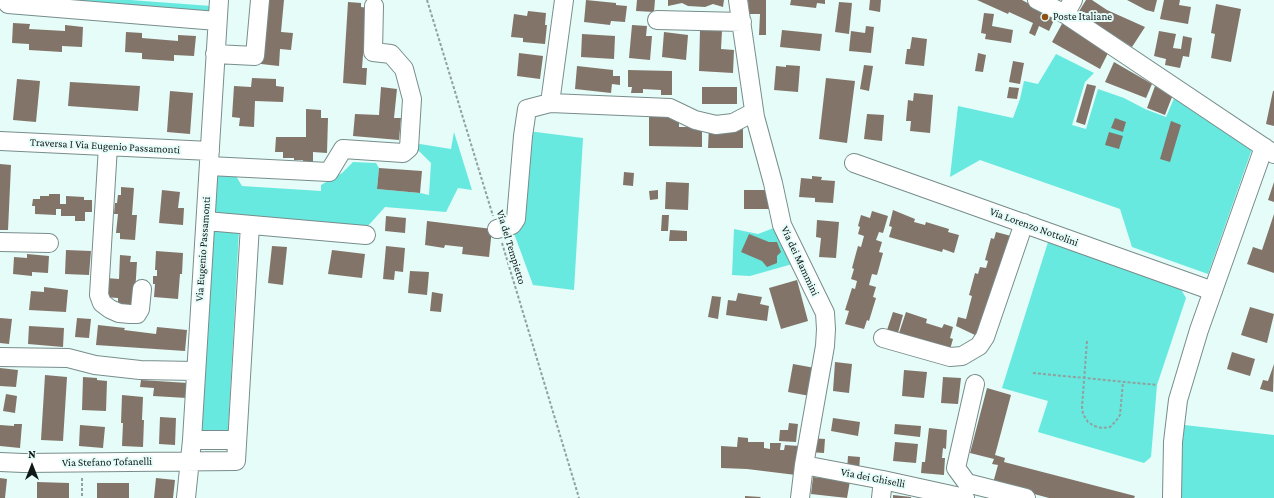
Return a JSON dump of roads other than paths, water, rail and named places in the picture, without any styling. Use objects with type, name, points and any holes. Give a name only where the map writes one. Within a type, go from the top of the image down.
[{"type":"street","name":"Via Eugenio Passamonti","points":[[186,498],[192,440],[195,371],[206,221],[219,0]]},
{"type":"street","points":[[215,54],[255,56],[260,0]]},
{"type":"street","points":[[550,104],[564,0]]},
{"type":"street","name":"Via dei Mammini","points":[[738,0],[754,112],[773,183],[782,225],[825,313],[825,346],[804,465],[800,498]]},
{"type":"street","points":[[1036,0],[1069,7],[1269,151],[1213,291],[1178,400],[1173,442],[1172,498]]},
{"type":"street","points":[[8,4],[62,4],[218,21]]},
{"type":"street","name":"Traversa I Via Eugenio Passamonti","points":[[0,141],[108,146],[329,172],[343,149],[402,153],[409,148],[412,99],[404,69],[391,54],[373,52],[374,6]]},
{"type":"street","points":[[657,20],[742,22]]},
{"type":"street","points":[[497,229],[512,225],[516,220],[523,136],[527,109],[550,104],[670,108],[695,120],[716,124],[733,123],[754,112]]},
{"type":"street","points":[[108,146],[99,295],[102,303],[110,309],[119,313],[137,314],[140,309],[142,289]]},
{"type":"street","name":"Via Lorenzo Nottolini","points":[[854,163],[1213,291]]},
{"type":"street","points":[[206,221],[366,235]]},
{"type":"street","points":[[883,338],[950,357],[962,356],[980,346],[985,337],[1024,223]]},
{"type":"street","points":[[192,440],[238,440],[250,225]]},
{"type":"street","points":[[0,242],[49,243]]},
{"type":"street","points":[[0,357],[68,358],[95,365],[140,370],[195,371]]},
{"type":"street","points":[[975,384],[956,468],[967,483],[1026,498]]},
{"type":"street","name":"Via Stefano Tofanelli","points":[[0,462],[236,461],[238,440]]},
{"type":"street","name":"Via dei Ghiselli","points":[[804,465],[883,480],[919,493],[965,498]]},
{"type":"street","points":[[881,498],[883,480]]},
{"type":"place","name":"Poste Italiane","points":[[1045,17]]}]
